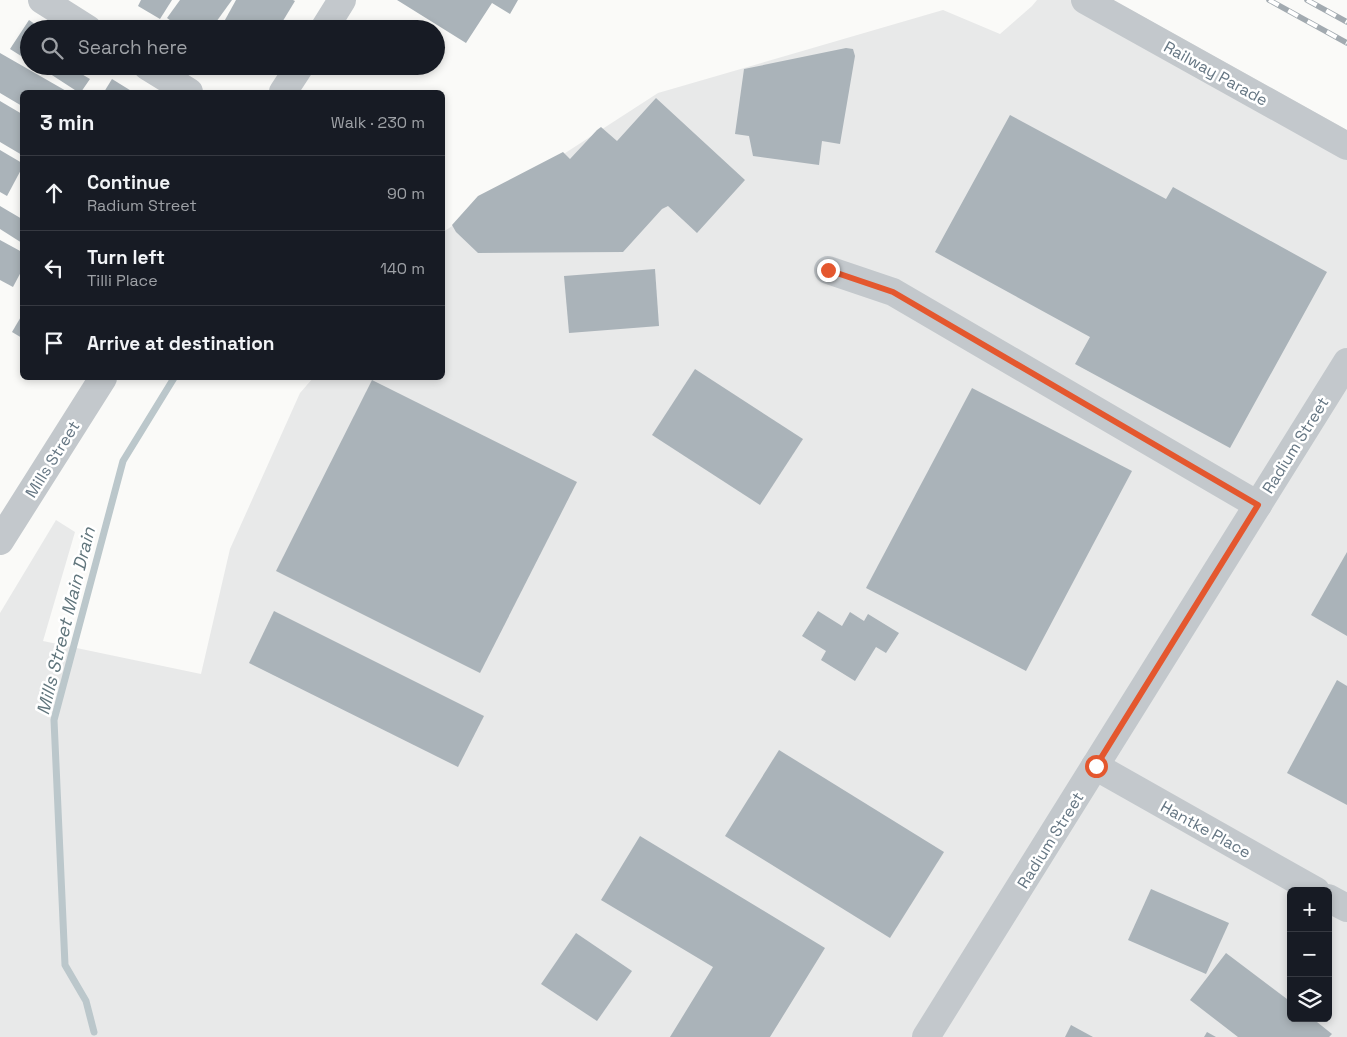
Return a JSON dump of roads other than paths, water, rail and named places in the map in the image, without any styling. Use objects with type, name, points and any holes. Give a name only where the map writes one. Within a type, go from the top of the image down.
[{"type":"street","points":[[42,0],[74,20]]},
{"type":"street","points":[[330,20],[342,0]]},
{"type":"street","name":"Railway Parade","points":[[1085,0],[1347,146]]},
{"type":"street","points":[[162,75],[186,90]]},
{"type":"street","points":[[285,90],[294,75]]},
{"type":"street","points":[[828,270],[893,292],[1258,505]]},
{"type":"street","name":"Radium Street","points":[[926,1037],[1347,362]]},
{"type":"street","name":"Mills Street","points":[[0,541],[102,380]]},
{"type":"street","name":"Hantke Place","points":[[1096,766],[1309,887]]},
{"type":"street","points":[[1332,900],[1347,908]]},
{"type":"waterway","name":"Mills Street Main Drain","points":[[94,1032],[86,1001],[65,965],[54,720],[123,461],[173,380]]},
{"type":"railway","points":[[1269,0],[1347,43]]},
{"type":"railway","points":[[1307,0],[1347,22]]}]
